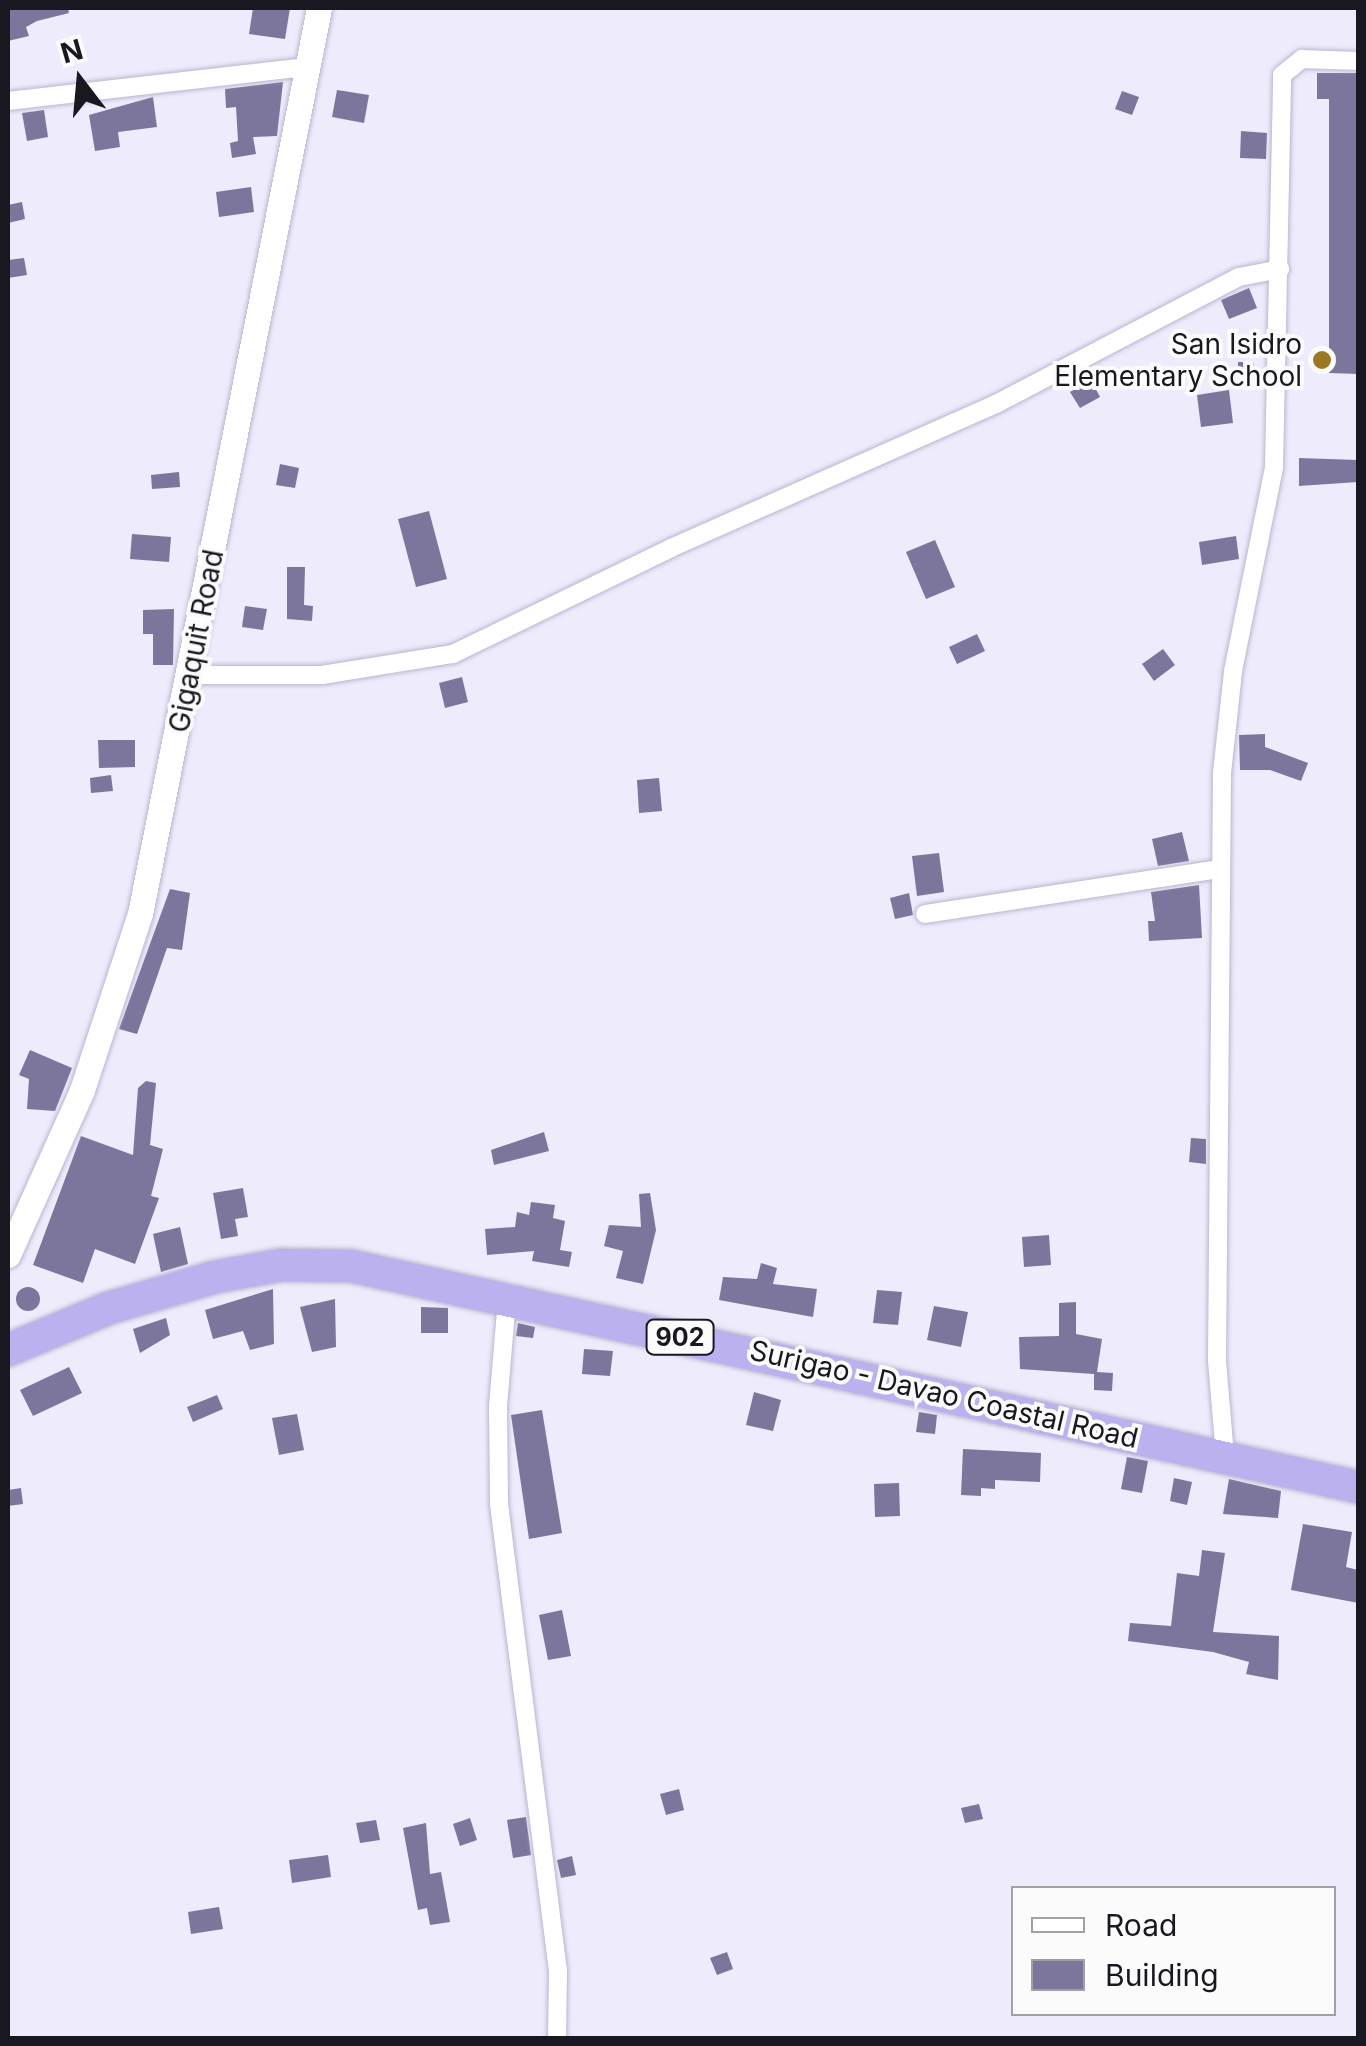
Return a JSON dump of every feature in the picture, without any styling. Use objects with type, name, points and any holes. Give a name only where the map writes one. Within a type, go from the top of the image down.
[{"type":"highway","name":"Surigao - Davao Coastal Road","points":[[8,1350],[110,1308],[281,1265],[351,1266],[1358,1487]]},
{"type":"main road","name":"Gigaquit Road","points":[[8,1255],[64,1136],[122,978],[191,674],[318,8]]},
{"type":"street","points":[[1224,1456],[1216,1360],[1218,869],[1233,671],[1274,467],[1282,74],[1302,58],[1358,60]]},
{"type":"street","points":[[8,101],[307,68]]},
{"type":"street","points":[[191,674],[322,675],[453,654],[670,548],[996,404],[1238,277],[1280,269]]},
{"type":"street","points":[[925,914],[1218,869]]},
{"type":"street","points":[[507,1299],[498,1406],[499,1504],[558,1970],[557,2038]]},
{"type":"building","points":[[8,8],[68,8],[69,13],[37,21],[26,27],[29,36],[8,41]]},
{"type":"building","points":[[253,8],[290,8],[285,39],[249,34]]},
{"type":"building","points":[[1317,73],[1358,73],[1358,374],[1329,373],[1329,99],[1317,99]]},
{"type":"building","points":[[283,82],[277,136],[253,137],[256,154],[232,158],[230,143],[238,141],[236,107],[226,108],[225,89]]},
{"type":"building","points":[[337,90],[369,95],[364,123],[332,117]]},
{"type":"building","points":[[1122,91],[1139,97],[1132,115],[1115,109]]},
{"type":"building","points":[[153,97],[157,127],[118,132],[120,147],[95,151],[89,115]]},
{"type":"building","points":[[44,110],[48,137],[27,141],[22,113]]},
{"type":"building","points":[[1241,131],[1267,133],[1266,159],[1240,158]]},
{"type":"building","points":[[251,187],[254,212],[219,217],[216,192]]},
{"type":"building","points":[[22,202],[25,219],[8,223],[8,205]]},
{"type":"building","points":[[24,258],[27,275],[8,278],[8,260]]},
{"type":"building","points":[[1249,288],[1257,308],[1229,319],[1221,300]]},
{"type":"building","points":[[1238,362],[1254,362],[1254,381],[1238,381]]},
{"type":"building","points":[[1091,380],[1100,397],[1080,408],[1070,392]]},
{"type":"building","points":[[1229,390],[1233,423],[1201,427],[1197,395]]},
{"type":"building","points":[[1299,458],[1358,460],[1358,482],[1299,486]]},
{"type":"building","points":[[280,464],[299,468],[295,488],[276,485]]},
{"type":"building","points":[[179,472],[180,487],[152,489],[151,475]]},
{"type":"building","points":[[429,511],[447,579],[416,587],[398,519]]},
{"type":"building","points":[[132,534],[171,537],[169,562],[130,559]]},
{"type":"building","points":[[1236,536],[1239,559],[1202,565],[1199,542]]},
{"type":"building","points":[[935,540],[955,587],[926,599],[906,552]]},
{"type":"building","points":[[287,567],[305,567],[304,605],[313,606],[312,621],[287,619]]},
{"type":"building","points":[[245,606],[267,609],[263,630],[242,627]]},
{"type":"building","points":[[174,609],[173,665],[153,665],[153,634],[143,634],[143,610]]},
{"type":"building","points":[[977,634],[985,651],[957,664],[949,647]]},
{"type":"building","points":[[1163,649],[1175,665],[1154,681],[1142,664]]},
{"type":"building","points":[[462,677],[468,702],[445,708],[439,683]]},
{"type":"building","points":[[1265,734],[1265,747],[1308,763],[1301,781],[1270,770],[1240,770],[1239,735]]},
{"type":"building","points":[[98,740],[135,740],[135,767],[99,768]]},
{"type":"building","points":[[111,775],[113,791],[91,793],[90,778]]},
{"type":"building","points":[[659,778],[662,811],[639,813],[637,780]]},
{"type":"building","points":[[1182,832],[1189,861],[1158,866],[1152,839]]},
{"type":"building","points":[[939,853],[944,892],[917,896],[912,856]]},
{"type":"building","points":[[1199,885],[1202,938],[1149,941],[1148,921],[1155,921],[1151,892]]},
{"type":"building","points":[[170,889],[190,893],[182,950],[167,948],[137,1034],[119,1029]]},
{"type":"building","points":[[909,893],[913,915],[895,919],[890,898]]},
{"type":"building","points":[[30,1050],[72,1068],[55,1111],[27,1109],[29,1079],[19,1075]]},
{"type":"building","points":[[146,1081],[156,1083],[150,1145],[163,1149],[151,1196],[159,1198],[135,1264],[95,1249],[83,1283],[33,1265],[81,1136],[133,1155],[138,1088]]},
{"type":"building","points":[[544,1132],[549,1151],[494,1165],[491,1150]]},
{"type":"building","points":[[1191,1138],[1206,1139],[1206,1164],[1189,1162]]},
{"type":"building","points":[[243,1188],[248,1217],[235,1219],[238,1236],[221,1239],[213,1193]]},
{"type":"building","points":[[650,1193],[656,1230],[643,1284],[616,1278],[623,1251],[604,1246],[609,1225],[641,1227],[639,1194]]},
{"type":"building","points":[[531,1202],[555,1205],[553,1218],[565,1221],[560,1250],[572,1252],[569,1267],[532,1261],[534,1251],[487,1255],[485,1229],[515,1227],[517,1212],[529,1215]]},
{"type":"building","points":[[180,1227],[188,1264],[161,1272],[153,1234]]},
{"type":"building","points":[[1049,1235],[1051,1265],[1024,1267],[1022,1237]]},
{"type":"building","points":[[761,1263],[777,1268],[773,1284],[817,1289],[813,1317],[719,1300],[723,1277],[757,1279]]},
{"type":"building","points":[[28,1287],[40,1299],[28,1311],[16,1299]]},
{"type":"building","points":[[273,1289],[274,1344],[250,1350],[243,1331],[213,1339],[205,1310]]},
{"type":"building","points":[[877,1290],[902,1292],[898,1325],[873,1323]]},
{"type":"building","points":[[335,1299],[336,1347],[312,1352],[300,1307]]},
{"type":"building","points":[[1076,1302],[1076,1334],[1102,1339],[1097,1372],[1113,1373],[1112,1391],[1094,1390],[1094,1374],[1020,1369],[1019,1337],[1059,1336],[1059,1303]]},
{"type":"building","points":[[934,1306],[968,1312],[961,1347],[927,1340]]},
{"type":"building","points":[[421,1307],[448,1308],[448,1333],[421,1333]]},
{"type":"building","points":[[166,1318],[170,1335],[140,1353],[133,1329]]},
{"type":"building","points":[[518,1323],[535,1327],[533,1338],[516,1336]]},
{"type":"building","points":[[584,1349],[613,1351],[610,1376],[582,1374]]},
{"type":"building","points":[[69,1367],[82,1393],[33,1416],[20,1390]]},
{"type":"building","points":[[754,1392],[781,1400],[773,1431],[746,1425]]},
{"type":"building","points":[[217,1395],[223,1409],[193,1422],[187,1407]]},
{"type":"building","points":[[542,1410],[562,1533],[529,1539],[511,1415]]},
{"type":"building","points":[[919,1412],[937,1415],[935,1434],[916,1432]]},
{"type":"building","points":[[297,1414],[304,1450],[279,1455],[272,1418]]},
{"type":"building","points":[[963,1449],[1041,1453],[1040,1482],[995,1480],[995,1489],[981,1488],[981,1496],[961,1495]]},
{"type":"building","points":[[1127,1457],[1148,1461],[1142,1493],[1121,1489]]},
{"type":"building","points":[[1174,1478],[1192,1482],[1187,1505],[1170,1501]]},
{"type":"building","points":[[1229,1479],[1281,1491],[1278,1518],[1223,1514]]},
{"type":"building","points":[[899,1483],[900,1516],[875,1517],[874,1484]]},
{"type":"building","points":[[21,1488],[23,1504],[8,1506],[8,1490]]},
{"type":"building","points":[[1303,1524],[1352,1532],[1346,1567],[1358,1570],[1358,1603],[1291,1590]]},
{"type":"building","points":[[1202,1550],[1225,1553],[1213,1632],[1279,1636],[1278,1680],[1246,1674],[1249,1662],[1213,1652],[1128,1641],[1130,1623],[1171,1626],[1177,1573],[1199,1576]]},
{"type":"building","points":[[562,1610],[571,1656],[548,1660],[539,1615]]},
{"type":"building","points":[[679,1789],[684,1810],[666,1815],[660,1794]]},
{"type":"building","points":[[979,1804],[983,1819],[965,1823],[961,1808]]},
{"type":"building","points":[[526,1817],[531,1855],[513,1858],[507,1820]]},
{"type":"building","points":[[470,1818],[477,1840],[460,1846],[453,1824]]},
{"type":"building","points":[[376,1820],[380,1840],[360,1843],[356,1823]]},
{"type":"building","points":[[426,1823],[430,1874],[441,1872],[450,1922],[430,1925],[427,1908],[418,1910],[403,1828]]},
{"type":"building","points":[[328,1855],[331,1877],[292,1883],[289,1860]]},
{"type":"building","points":[[572,1856],[576,1875],[561,1878],[557,1860]]},
{"type":"building","points":[[219,1907],[223,1929],[191,1934],[188,1912]]},
{"type":"building","points":[[727,1952],[733,1969],[717,1975],[710,1958]]},
{"type":"place","name":"San Isidro Elementary School","points":[[1322,360]]}]
